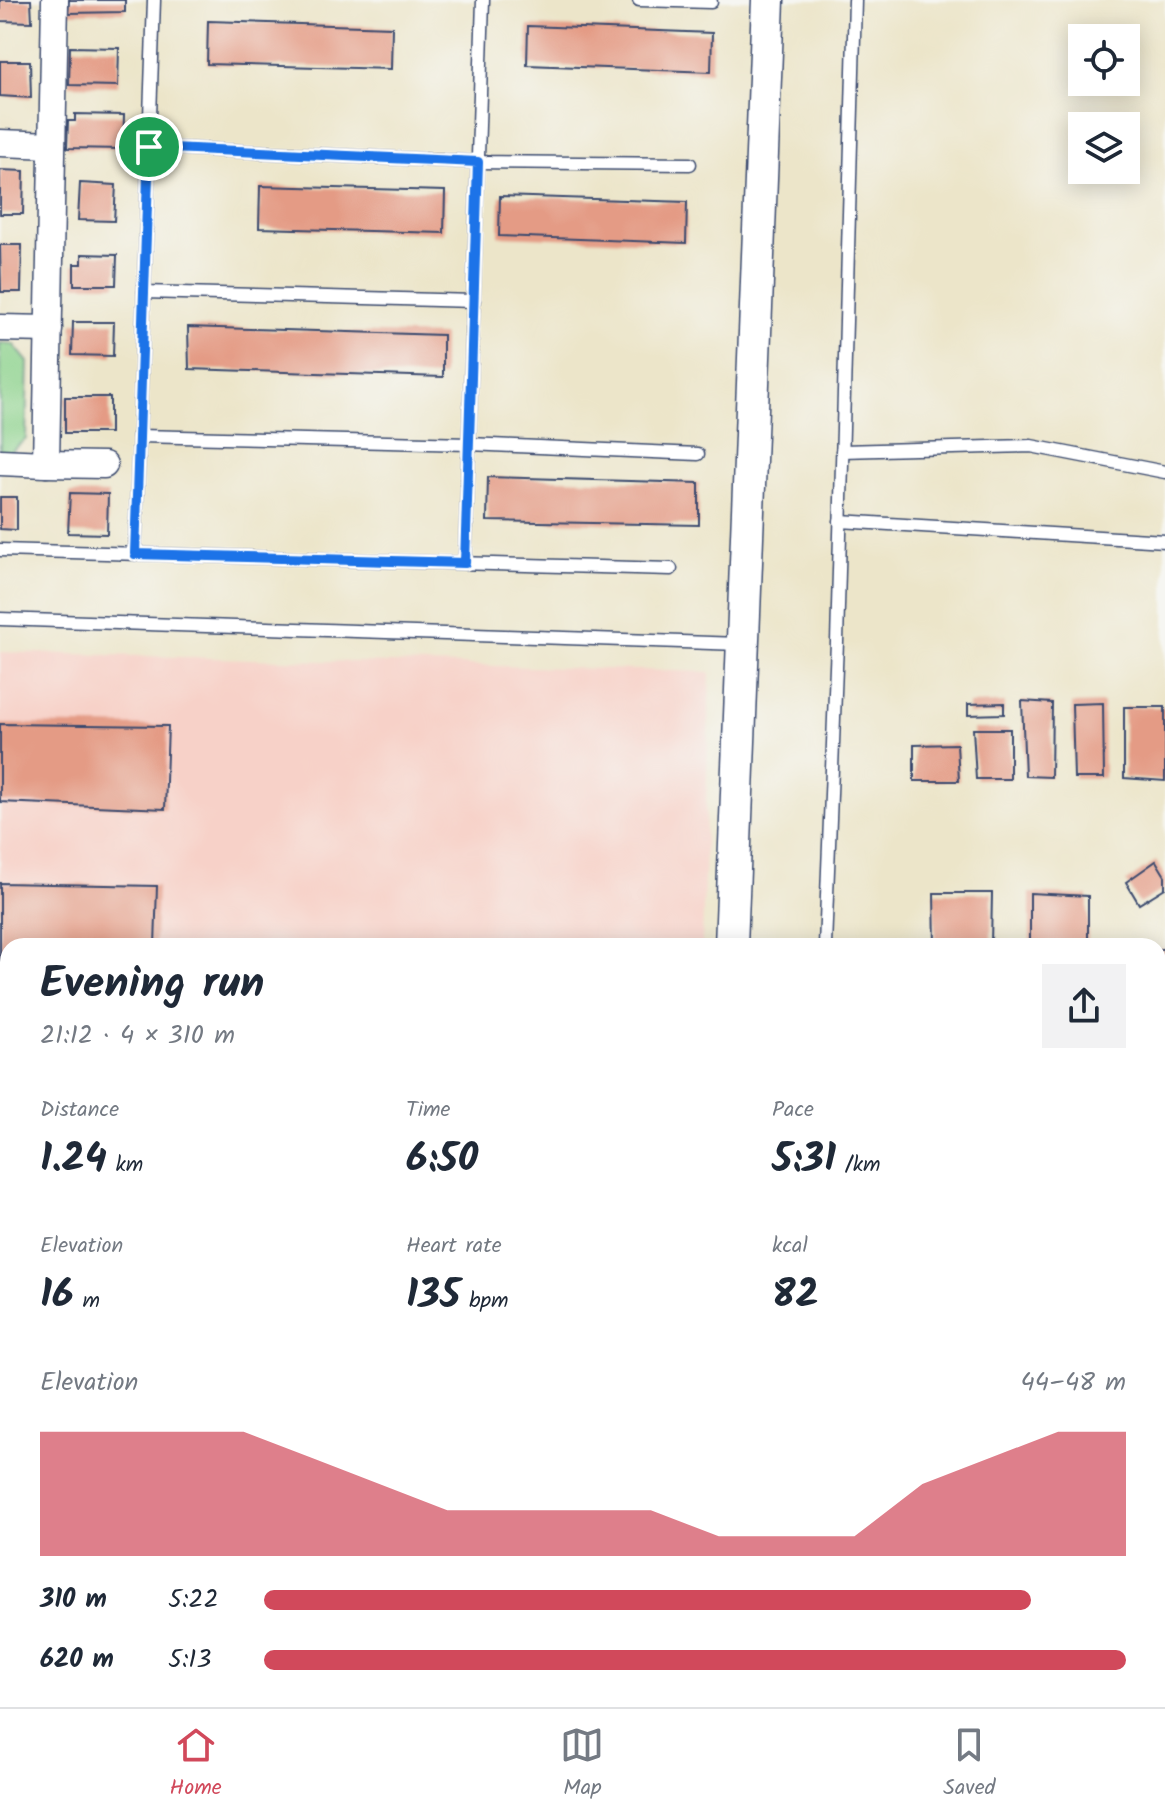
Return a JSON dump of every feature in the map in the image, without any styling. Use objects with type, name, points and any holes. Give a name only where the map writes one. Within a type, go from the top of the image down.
[{"type":"street","points":[[46,464],[55,0]]},
{"type":"street","points":[[731,938],[768,0]]},
{"type":"street","points":[[0,143],[52,145]]},
{"type":"street","points":[[0,328],[49,329]]},
{"type":"street","points":[[0,462],[104,465]]},
{"type":"lane","points":[[135,554],[154,0]]},
{"type":"lane","points":[[465,563],[483,0]]},
{"type":"lane","points":[[639,0],[711,2]]},
{"type":"lane","points":[[825,938],[855,0]]},
{"type":"lane","points":[[149,147],[478,162],[690,164]]},
{"type":"lane","points":[[144,292],[474,301]]},
{"type":"lane","points":[[139,436],[469,444],[698,454]]},
{"type":"lane","points":[[842,451],[1031,446],[1165,472]]},
{"type":"lane","points":[[840,521],[1165,541]]},
{"type":"lane","points":[[0,550],[671,569]]},
{"type":"lane","points":[[0,619],[743,644]]},
{"type":"shaded area","points":[[0,652],[710,672],[702,938],[0,938]]},
{"type":"green space","points":[[0,343],[13,344],[28,362],[26,439],[10,452],[0,452]]},
{"type":"building","points":[[0,0],[31,0],[32,22],[0,21]]},
{"type":"building","points":[[69,0],[125,0],[125,12],[68,13]]},
{"type":"building","points":[[208,21],[392,27],[391,69],[207,64]]},
{"type":"building","points":[[528,26],[712,33],[711,72],[527,65]]},
{"type":"building","points":[[70,47],[119,48],[118,86],[69,85]]},
{"type":"building","points":[[0,61],[30,61],[31,98],[0,96]]},
{"type":"building","points":[[75,114],[124,115],[123,149],[67,148],[68,121],[75,121]]},
{"type":"building","points":[[0,170],[24,171],[23,214],[0,214]]},
{"type":"building","points":[[80,183],[116,185],[114,221],[78,220]]},
{"type":"building","points":[[260,186],[445,191],[444,233],[259,228]]},
{"type":"building","points":[[500,196],[687,202],[686,243],[499,236]]},
{"type":"building","points":[[0,245],[22,245],[21,292],[1,292]]},
{"type":"building","points":[[82,254],[117,255],[116,285],[74,285],[74,264],[82,264]]},
{"type":"building","points":[[73,322],[114,322],[113,356],[72,355]]},
{"type":"building","points":[[188,327],[443,335],[443,377],[189,369]]},
{"type":"building","points":[[65,397],[110,397],[110,433],[65,433]]},
{"type":"building","points":[[488,477],[699,483],[699,525],[487,521]]},
{"type":"building","points":[[70,493],[108,494],[107,534],[68,533]]},
{"type":"building","points":[[0,497],[17,497],[17,530],[0,529]]},
{"type":"building","points":[[1022,701],[1052,703],[1051,777],[1025,776]]},
{"type":"building","points":[[1004,703],[1004,714],[968,715],[968,704]]},
{"type":"building","points":[[1103,703],[1104,778],[1074,778],[1072,704]]},
{"type":"building","points":[[1124,707],[1165,707],[1165,781],[1124,778]]},
{"type":"building","points":[[0,724],[168,726],[165,809],[0,802]]},
{"type":"building","points":[[973,729],[1010,729],[1010,779],[976,779]]},
{"type":"building","points":[[957,744],[959,781],[914,781],[914,745]]},
{"type":"building","points":[[1156,861],[1165,876],[1165,888],[1139,904],[1126,882]]},
{"type":"building","points":[[0,883],[157,886],[155,938],[0,938]]},
{"type":"building","points":[[934,893],[992,893],[991,938],[935,938]]},
{"type":"building","points":[[1030,893],[1088,896],[1088,938],[1030,938]]},
{"type":"route","points":[[149,147],[478,162],[465,563],[135,554],[149,147]]}]
